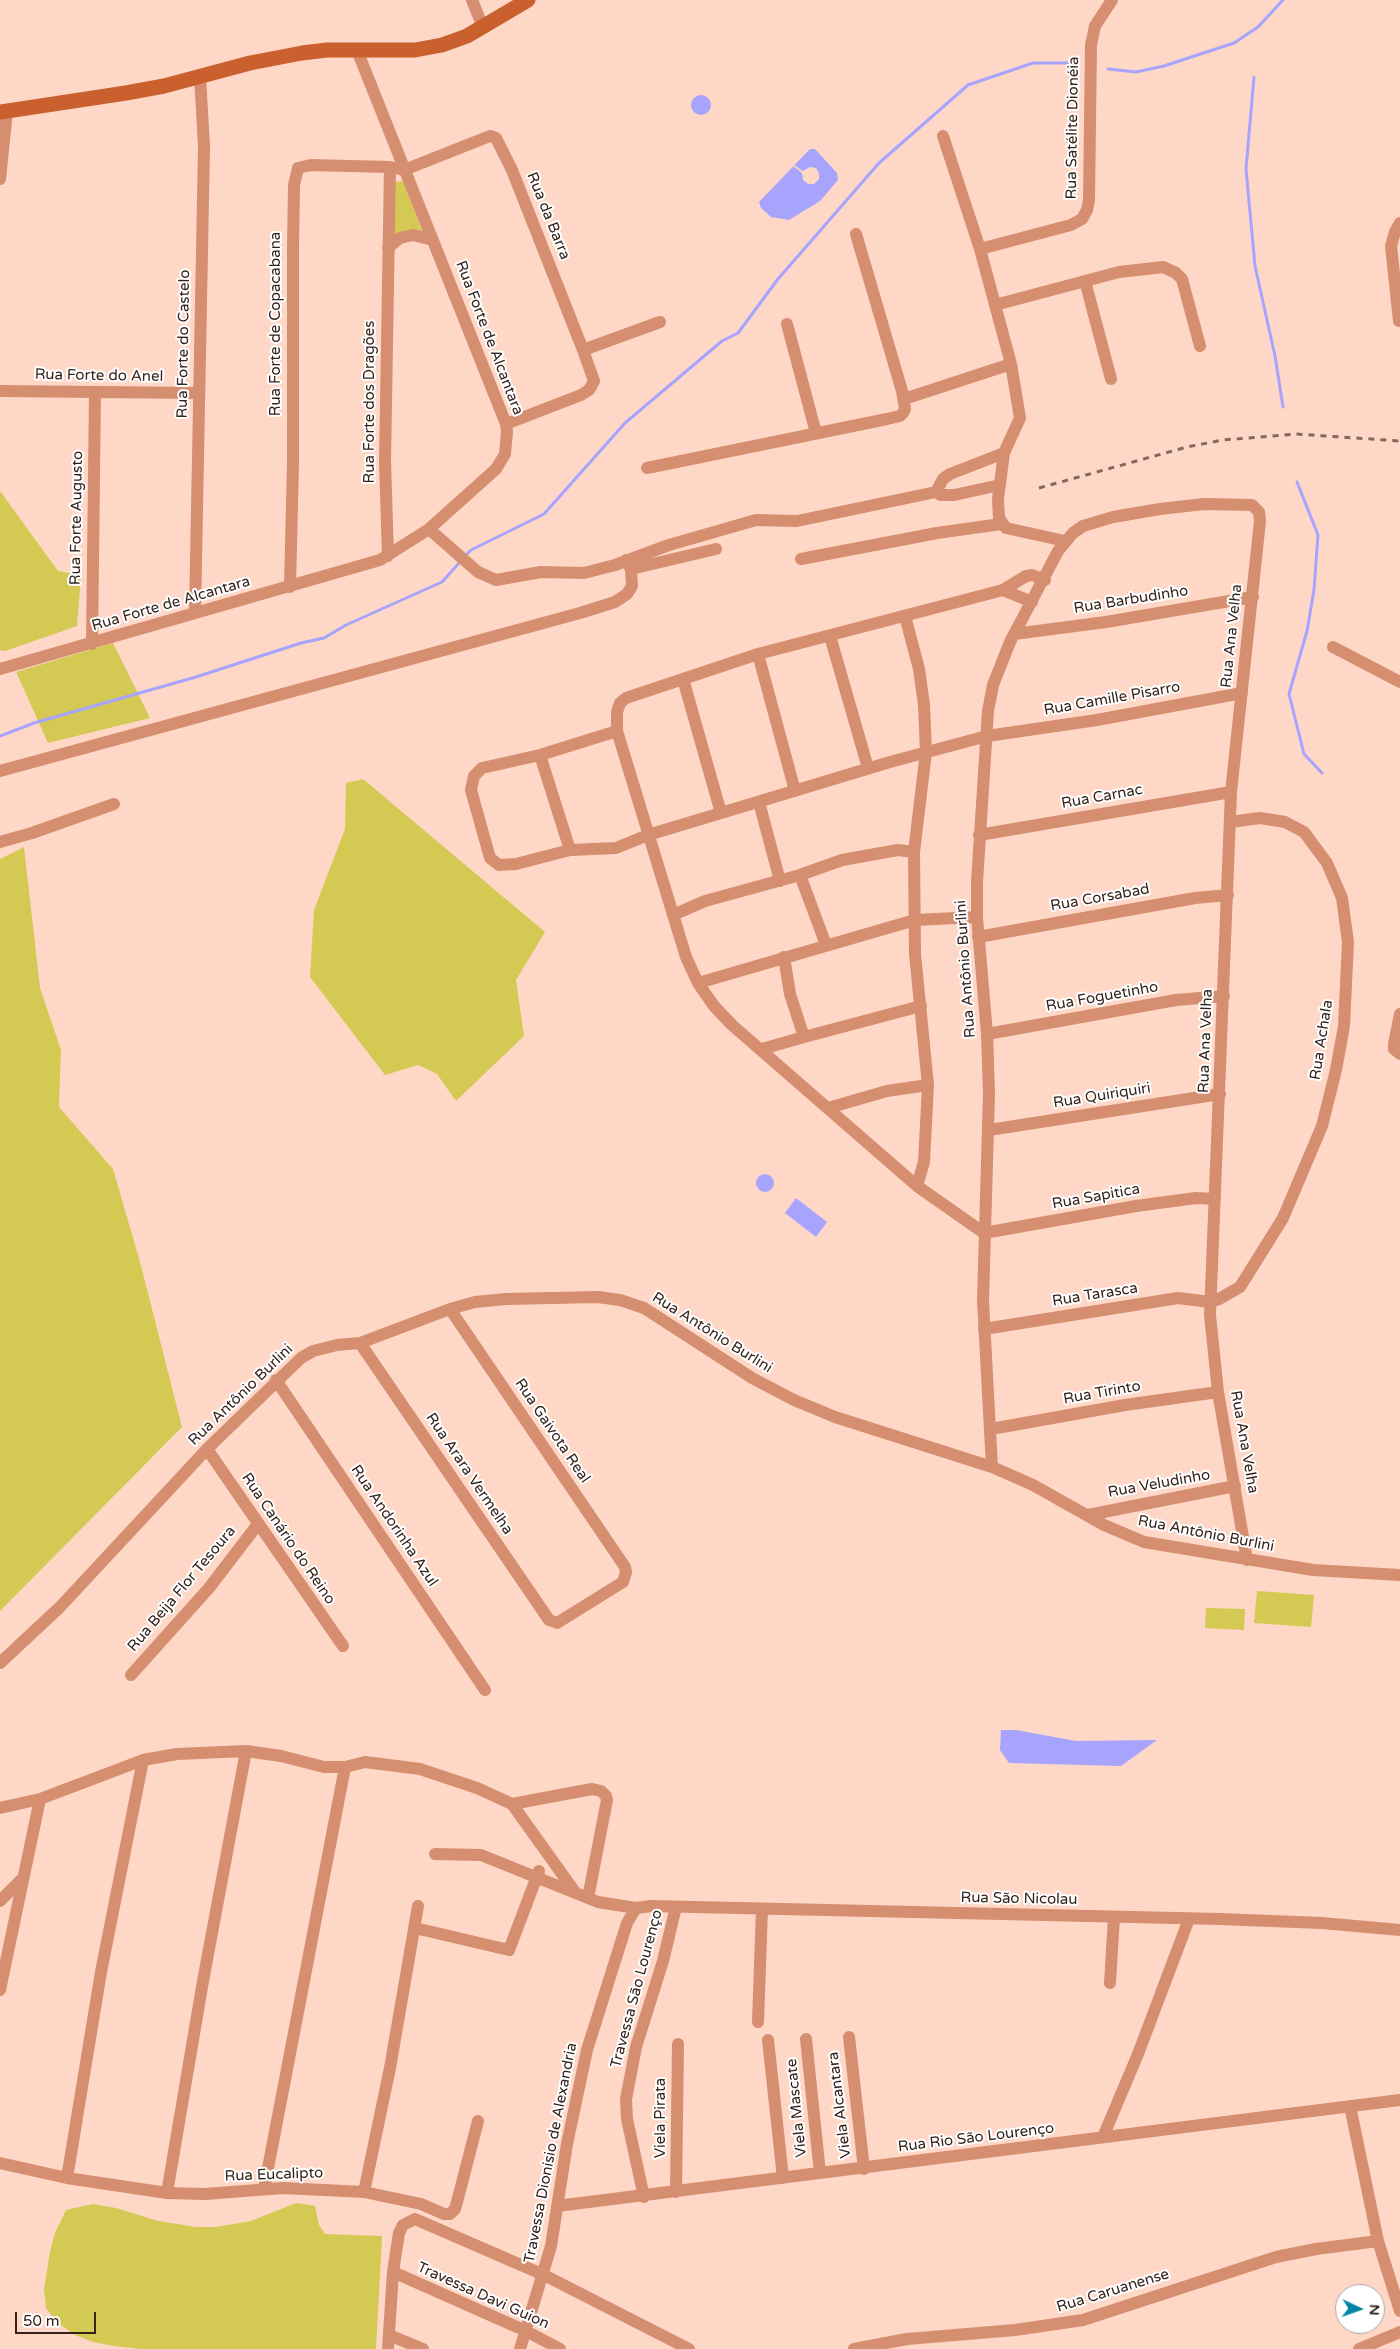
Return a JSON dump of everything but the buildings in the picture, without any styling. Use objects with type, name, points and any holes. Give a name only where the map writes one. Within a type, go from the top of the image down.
[{"type":"main road","points":[[3,111],[126,93],[302,53],[357,50],[415,50],[467,36],[528,0]]},
{"type":"street","points":[[472,0],[484,27]]},
{"type":"street","name":"Rua Satélite Dionéia","points":[[980,249],[1071,225],[1082,219],[1087,210],[1089,200],[1091,45],[1095,26],[1112,0]]},
{"type":"street","name":"Rua Forte de Alcantara","points":[[0,670],[380,560],[429,529],[496,469],[505,454],[506,424],[357,50]]},
{"type":"street","name":"Rua Forte do Castelo","points":[[196,613],[198,393],[204,147],[200,76]]},
{"type":"street","points":[[0,179],[3,111]]},
{"type":"street","name":"Rua da Barra","points":[[404,170],[490,136],[496,138],[512,170],[594,381],[589,390],[581,395],[506,424]]},
{"type":"street","points":[[943,136],[980,249],[1011,364],[1020,418],[1004,453],[1000,485],[999,512],[1001,524],[1006,528],[1065,541]]},
{"type":"street","name":"Rua Forte de Copacabana","points":[[290,587],[293,463],[293,248],[296,171],[302,166],[311,165],[404,170]]},
{"type":"street","name":"Rua Forte dos Dragões","points":[[388,556],[385,461],[390,168]]},
{"type":"street","points":[[1399,321],[1391,246],[1400,223]]},
{"type":"street","points":[[648,468],[900,416],[905,409],[904,399],[856,234]]},
{"type":"street","points":[[388,248],[400,238],[412,235],[433,240]]},
{"type":"street","points":[[995,305],[1120,272],[1149,267],[1163,267],[1176,272],[1187,291],[1200,346]]},
{"type":"street","points":[[1085,281],[1111,379]]},
{"type":"street","points":[[583,350],[660,322]]},
{"type":"street","points":[[787,324],[816,433]]},
{"type":"street","points":[[904,399],[1011,364]]},
{"type":"street","name":"Rua Forte do Anel","points":[[0,391],[198,393]]},
{"type":"street","name":"Rua Forte Augusto","points":[[92,644],[95,393]]},
{"type":"street","points":[[936,492],[944,479],[950,474],[1004,453]]},
{"type":"street","points":[[629,564],[756,520],[797,521],[936,492],[941,495],[954,495],[1000,485]]},
{"type":"street","name":"Rua Antônio Burlini","points":[[992,1467],[984,1328],[984,1233],[989,1130],[987,1034],[976,917],[979,834],[988,736],[988,711],[993,685],[1014,634],[1065,541],[1083,526],[1113,517],[1204,504],[1245,504],[1256,508],[1260,512],[1260,521]]},
{"type":"street","name":"Rua Ana Velha","points":[[1247,1560],[1218,1392],[1210,1302],[1231,792],[1260,521]]},
{"type":"street","points":[[801,559],[937,533],[1001,524]]},
{"type":"street","points":[[429,529],[478,572],[496,580],[541,572],[584,573],[615,565],[716,549]]},
{"type":"street","points":[[0,771],[615,602],[628,594],[632,586],[629,564]]},
{"type":"street","points":[[984,1233],[917,1186],[762,1049],[732,1025],[714,1006],[698,983],[686,957],[617,731],[617,712],[620,703],[626,698],[758,654],[1003,590],[1026,576],[1045,580]]},
{"type":"street","points":[[1003,590],[1032,602]]},
{"type":"street","name":"Rua Barbudinho","points":[[1014,634],[1106,622],[1253,597]]},
{"type":"street","points":[[906,616],[919,669],[924,705],[926,752],[914,852],[915,954],[928,1084],[924,1162],[917,1186]]},
{"type":"street","points":[[830,636],[868,768]]},
{"type":"street","points":[[1333,648],[1400,682]]},
{"type":"street","points":[[758,654],[795,791]]},
{"type":"street","points":[[683,679],[721,813]]},
{"type":"street","name":"Rua Camille Pisarro","points":[[617,731],[540,754],[482,768],[474,776],[470,790],[490,858],[499,865],[516,864],[570,850],[616,848],[648,836],[868,768],[988,736],[1097,720],[1242,693]]},
{"type":"street","points":[[540,754],[570,850]]},
{"type":"street","name":"Rua Carnac","points":[[979,834],[1231,792]]},
{"type":"street","points":[[759,802],[780,881]]},
{"type":"street","points":[[0,842],[32,833],[114,804]]},
{"type":"street","name":"Rua Achala","points":[[1210,1302],[1227,1296],[1240,1287],[1283,1218],[1322,1126],[1344,1026],[1348,961],[1342,898],[1328,863],[1304,832],[1285,822],[1260,818],[1230,822]]},
{"type":"street","points":[[673,915],[705,901],[780,881],[842,860],[879,852],[898,850],[914,852]]},
{"type":"street","points":[[800,875],[826,945]]},
{"type":"street","name":"Rua Corsabad","points":[[978,937],[1195,898],[1228,895]]},
{"type":"street","points":[[698,983],[915,920],[976,917]]},
{"type":"street","points":[[784,958],[790,994],[804,1037]]},
{"type":"street","name":"Rua Foguetinho","points":[[987,1034],[1176,1000],[1224,996]]},
{"type":"street","points":[[762,1049],[921,1006]]},
{"type":"street","points":[[1400,1014],[1394,1044],[1394,1049],[1400,1054]]},
{"type":"street","points":[[828,1108],[887,1091],[928,1084]]},
{"type":"street","name":"Rua Quiriquiri","points":[[989,1130],[1220,1094]]},
{"type":"street","name":"Rua Sapitica","points":[[984,1233],[1136,1206],[1196,1198],[1215,1199]]},
{"type":"street","name":"Rua Antônio Burlini","points":[[0,1663],[85,1582],[207,1449],[276,1380],[301,1358],[313,1351],[337,1345],[360,1343],[450,1309],[475,1302],[506,1299],[598,1296],[620,1300],[644,1308],[752,1378],[794,1400],[836,1417],[992,1467],[1033,1485],[1104,1525],[1144,1542],[1313,1570],[1400,1575]]},
{"type":"street","name":"Rua Tarasca","points":[[984,1328],[1178,1298],[1210,1302]]},
{"type":"street","name":"Rua Gaivota Real","points":[[450,1309],[626,1572],[623,1582],[557,1623],[551,1622]]},
{"type":"street","name":"Rua Arara Vermelha","points":[[360,1343],[551,1622]]},
{"type":"street","name":"Rua Andorinha Azul","points":[[276,1380],[485,1690]]},
{"type":"street","name":"Rua Tirinto","points":[[991,1429],[1126,1405],[1218,1392]]},
{"type":"street","name":"Rua Canário do Reino","points":[[207,1449],[343,1646]]},
{"type":"street","name":"Rua Veludinho","points":[[1088,1515],[1235,1486]]},
{"type":"street","name":"Rua Beija Flor Tesoura","points":[[131,1675],[208,1588],[258,1524]]},
{"type":"street","points":[[167,2193],[203,1981],[246,1751]]},
{"type":"street","points":[[0,1808],[40,1799],[143,1760],[177,1754],[246,1751],[281,1756],[324,1767],[345,1767],[365,1762],[420,1769],[478,1788],[512,1804],[575,1892]]},
{"type":"street","points":[[67,2178],[101,1972],[143,1760]]},
{"type":"street","points":[[264,2190],[345,1767]]},
{"type":"street","points":[[512,1804],[592,1789],[601,1791],[606,1796],[607,1800],[588,1898]]},
{"type":"street","points":[[0,1990],[40,1799]]},
{"type":"street","name":"Rua São Nicolau","points":[[435,1854],[481,1855],[538,1875],[598,1902],[636,1908],[651,1906],[1189,1919],[1322,1923],[1400,1930]]},
{"type":"street","points":[[415,1928],[509,1950],[538,1875]]},
{"type":"street","points":[[0,1901],[22,1879]]},
{"type":"street","points":[[364,2192],[418,1906]]},
{"type":"street","name":"Travessa São Lourenço","points":[[644,2197],[627,2119],[626,2099],[636,2046],[663,1961],[676,1907]]},
{"type":"street","name":"Travessa Dionísio de Alexandria","points":[[520,2349],[544,2275],[573,2111],[587,2050],[627,1923],[636,1908]]},
{"type":"street","points":[[758,2022],[762,1909]]},
{"type":"street","points":[[1110,1983],[1114,1917]]},
{"type":"street","points":[[1103,2137],[1138,2054],[1189,1919]]},
{"type":"street","name":"Viela Alcantara","points":[[849,2037],[864,2168]]},
{"type":"street","name":"Viela Mascate","points":[[806,2039],[820,2173]]},
{"type":"street","points":[[768,2040],[783,2178]]},
{"type":"street","name":"Viela Pirata","points":[[676,2192],[678,2044]]},
{"type":"street","name":"Rua Rio São Lourenço","points":[[557,2206],[644,2197],[1400,2100]]},
{"type":"street","points":[[1350,2106],[1378,2241],[1400,2311]]},
{"type":"street","name":"Rua Eucalipto","points":[[0,2163],[67,2178],[167,2193],[205,2194],[322,2189],[364,2192],[408,2201],[444,2214],[450,2214],[455,2209],[478,2121]]},
{"type":"street","points":[[408,2201],[412,2219]]},
{"type":"street","points":[[388,2349],[393,2272],[399,2233],[403,2225],[412,2219]]},
{"type":"street","points":[[412,2219],[544,2275],[689,2349]]},
{"type":"street","name":"Rua Caruanense","points":[[854,2349],[907,2339],[1015,2330],[1082,2320],[1276,2257],[1316,2249],[1378,2241]]},
{"type":"street","name":"Travessa Davi Guion","points":[[393,2272],[526,2331],[560,2349]]},
{"type":"street","points":[[1360,2349],[1400,2332]]},
{"type":"street","points":[[389,2335],[423,2349]]},
{"type":"shaded area","points":[[701,95],[708,98],[711,105],[708,112],[701,115],[694,112],[691,105],[694,98]]},
{"type":"shaded area","points":[[810,149],[815,149],[837,173],[838,180],[820,201],[789,220],[771,217],[761,208],[759,202]]},
{"type":"shaded area","points":[[403,181],[423,233],[391,238],[394,182]]},
{"type":"shaded area","points":[[0,491],[58,571],[81,575],[77,626],[5,651],[0,650]]},
{"type":"shaded area","points":[[113,643],[150,718],[48,743],[16,672]]},
{"type":"shaded area","points":[[363,779],[545,932],[516,980],[524,1036],[456,1101],[437,1074],[418,1065],[385,1075],[310,977],[314,910],[345,829],[346,783]]},
{"type":"shaded area","points":[[24,847],[40,988],[61,1050],[59,1107],[113,1169],[140,1262],[182,1427],[0,1611],[0,859]]},
{"type":"shaded area","points":[[765,1174],[771,1177],[774,1183],[771,1189],[765,1192],[759,1189],[756,1183],[759,1177]]},
{"type":"shaded area","points":[[796,1198],[827,1222],[816,1237],[785,1213]]},
{"type":"shaded area","points":[[1257,1591],[1314,1595],[1311,1627],[1254,1623]]},
{"type":"shaded area","points":[[1206,1608],[1245,1609],[1244,1630],[1205,1628]]},
{"type":"shaded area","points":[[1001,1730],[1016,1730],[1076,1741],[1157,1740],[1121,1766],[1009,1763],[1000,1750]]},
{"type":"shaded area","points":[[296,2203],[315,2206],[319,2225],[325,2234],[382,2236],[376,2349],[141,2349],[113,2346],[93,2342],[75,2335],[58,2323],[46,2308],[44,2289],[50,2252],[55,2233],[66,2210],[93,2204],[116,2208],[158,2221],[196,2227],[216,2227],[251,2221]]},
{"type":"pier","points":[[794,165],[803,171],[810,167],[816,168],[819,173],[819,179],[814,184],[808,184],[803,180],[802,173]]},
{"type":"waterway","points":[[1108,69],[1136,72],[1164,66],[1234,43],[1258,27],[1283,0]]},
{"type":"waterway","points":[[464,557],[471,550],[544,514],[625,423],[722,341],[738,333],[778,279],[879,163],[968,85],[1033,63],[1074,63]]},
{"type":"waterway","points":[[1254,77],[1246,169],[1255,266],[1275,356],[1283,407]]},
{"type":"waterway","points":[[1297,482],[1318,535],[1314,590],[1307,631],[1289,694],[1304,754],[1322,773]]},
{"type":"waterway","points":[[0,736],[34,723],[196,677],[301,643],[324,638],[346,625],[442,582],[460,562]]},
{"type":"railway","points":[[1039,488],[1187,447],[1223,440],[1296,434],[1400,441]]}]
